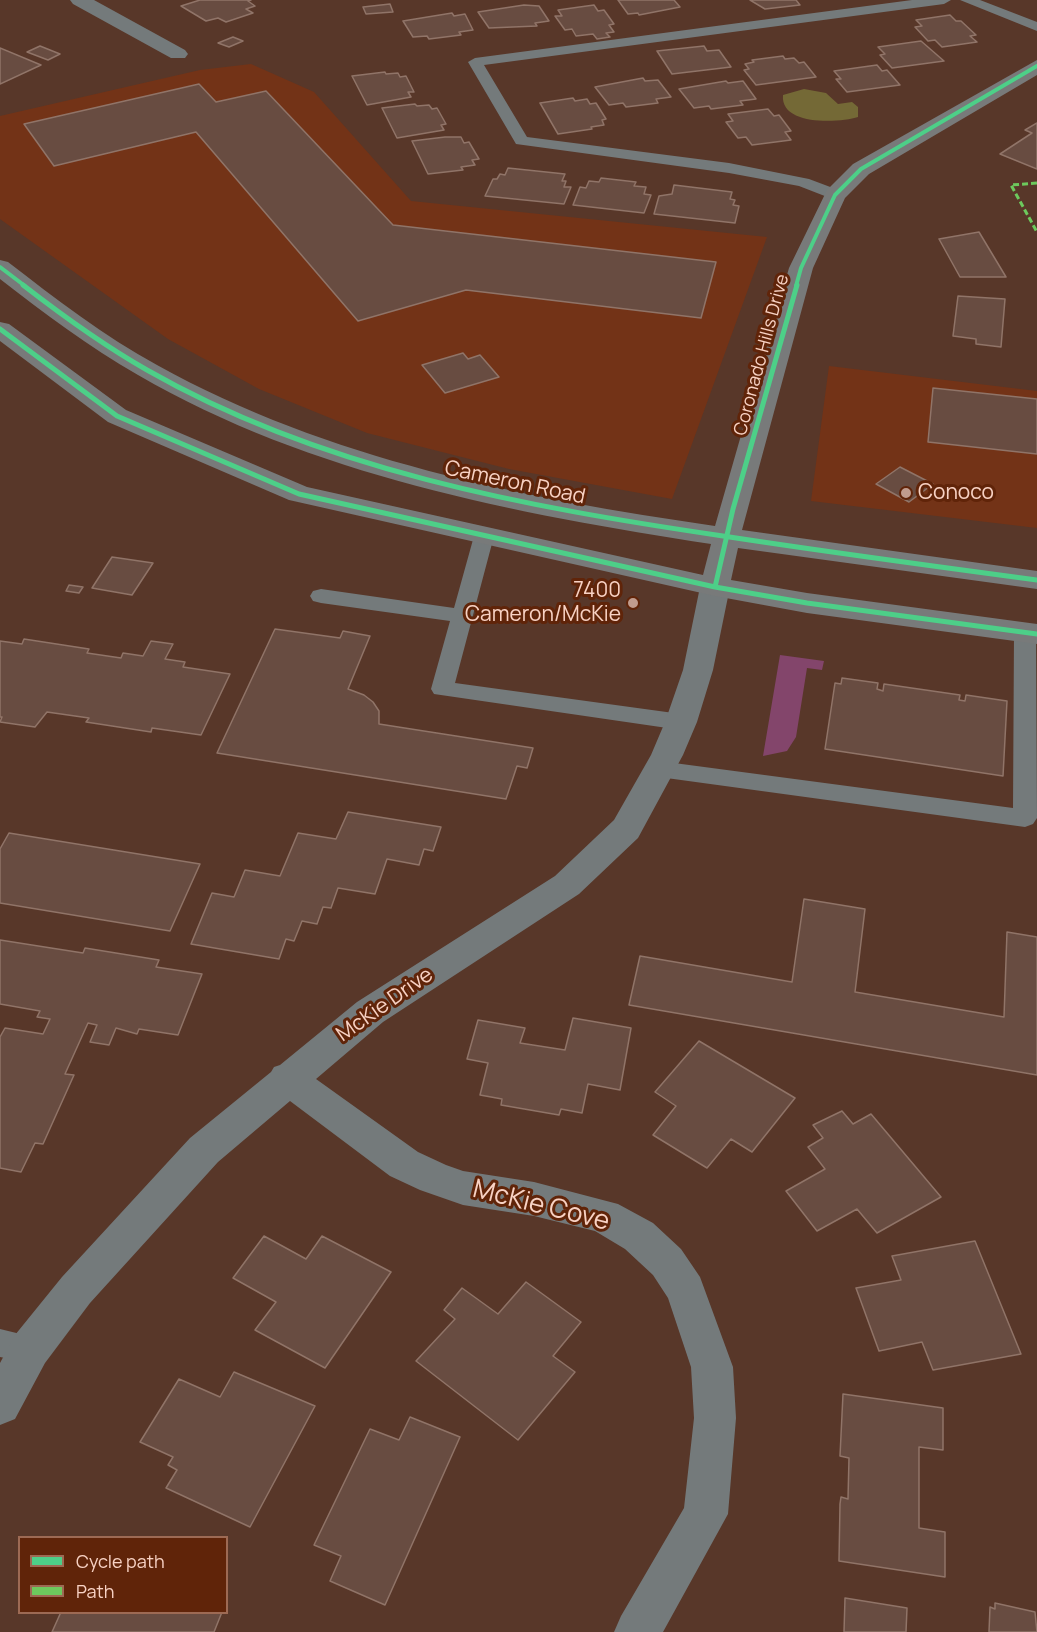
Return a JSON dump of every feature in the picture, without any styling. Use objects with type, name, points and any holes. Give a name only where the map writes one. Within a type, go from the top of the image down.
[{"type":"main road","name":"Coronado Hills Drive","points":[[715,587],[733,509],[776,365],[786,318],[801,268],[835,195],[861,169],[1037,66]]},
{"type":"main road","name":"Cameron Road","points":[[3,274],[155,376],[254,423],[347,458],[406,476],[554,510],[728,538],[1037,580]]},
{"type":"main road","points":[[4,338],[117,416],[299,494],[715,587],[807,603],[1031,634]]},
{"type":"street","points":[[88,4],[119,0]]},
{"type":"street","points":[[88,4],[178,54]]},
{"type":"street","name":"McKie Drive","points":[[0,1405],[15,1346],[83,1282],[204,1150],[287,1078],[370,1012],[567,885],[626,829],[659,769],[681,722],[698,670],[715,587]]},
{"type":"street","name":"McKie Cove","points":[[287,1078],[405,1164],[434,1178],[463,1188],[534,1199],[604,1216],[639,1236],[668,1262],[686,1290],[712,1367],[715,1418],[706,1514],[637,1632]]},
{"type":"lane","points":[[835,195],[803,182],[729,168],[522,141],[475,62],[944,0]]},
{"type":"lane","points":[[967,0],[1037,27]]},
{"type":"lane","points":[[483,536],[442,689],[681,722]]},
{"type":"lane","points":[[321,596],[462,616]]},
{"type":"lane","points":[[659,769],[1025,818],[1031,634]]},
{"type":"shaded area","points":[[251,64],[314,92],[411,201],[767,237],[672,499],[509,469],[367,433],[259,389],[168,339],[0,219],[0,116],[200,70]]},
{"type":"shaded area","points":[[804,89],[826,93],[838,104],[852,102],[858,107],[858,117],[825,121],[800,117],[785,105],[783,95]]},
{"type":"shaded area","points":[[829,366],[1037,391],[1037,528],[811,501]]},
{"type":"shaded area","points":[[780,655],[824,661],[822,670],[807,668],[796,737],[787,751],[763,756]]},
{"type":"building","points":[[200,0],[251,0],[248,1],[255,6],[246,9],[253,13],[226,22],[218,18],[206,21],[181,6]]},
{"type":"building","points":[[618,0],[674,0],[680,7],[639,15],[638,13],[628,14]]},
{"type":"building","points":[[750,0],[796,0],[800,5],[765,9]]},
{"type":"building","points":[[390,4],[393,12],[366,14],[363,7]]},
{"type":"building","points":[[524,5],[539,6],[549,21],[535,23],[537,26],[489,28],[478,12]]},
{"type":"building","points":[[594,5],[598,11],[604,10],[614,24],[609,25],[614,32],[606,33],[610,37],[597,39],[593,34],[576,36],[572,29],[565,30],[555,16],[562,16],[558,10]]},
{"type":"building","points":[[452,13],[454,16],[465,14],[473,30],[459,32],[461,35],[429,39],[427,36],[413,37],[403,21]]},
{"type":"building","points":[[950,15],[956,21],[961,21],[976,35],[970,36],[977,42],[942,47],[935,40],[928,41],[915,27],[922,26],[916,20]]},
{"type":"building","points":[[233,37],[243,41],[229,47],[218,43]]},
{"type":"building","points":[[921,41],[944,61],[892,68],[880,55],[885,54],[878,47]]},
{"type":"building","points":[[40,46],[60,54],[48,60],[27,52]]},
{"type":"building","points":[[704,46],[707,51],[719,50],[731,67],[672,74],[657,51]]},
{"type":"building","points":[[0,48],[41,65],[0,84]]},
{"type":"building","points":[[783,56],[785,59],[794,58],[799,63],[804,62],[816,77],[756,85],[744,70],[749,69],[745,64],[754,62],[752,60]]},
{"type":"building","points":[[877,65],[882,71],[887,70],[900,85],[847,92],[836,79],[841,79],[834,71]]},
{"type":"building","points":[[385,72],[386,74],[398,73],[400,77],[406,76],[414,92],[408,92],[411,97],[367,105],[352,76]]},
{"type":"building","points":[[643,78],[645,81],[658,80],[671,97],[656,99],[658,103],[626,107],[623,103],[609,105],[595,87]]},
{"type":"building","points":[[726,81],[728,83],[743,81],[756,99],[740,101],[743,105],[711,109],[709,106],[694,108],[679,89]]},
{"type":"building","points":[[199,84],[216,102],[266,91],[393,225],[716,262],[701,318],[466,290],[358,321],[196,132],[54,166],[24,124]]},
{"type":"building","points":[[573,98],[575,101],[587,99],[590,104],[596,103],[606,119],[602,120],[604,125],[558,134],[540,103]]},
{"type":"building","points":[[415,104],[417,106],[429,105],[432,109],[437,108],[446,124],[441,125],[444,130],[397,138],[382,108]]},
{"type":"building","points":[[768,109],[774,116],[779,115],[791,131],[785,132],[791,140],[752,145],[746,137],[738,138],[726,122],[733,121],[728,114]]},
{"type":"building","points":[[1037,123],[1037,169],[1000,154],[1032,133],[1025,130]]},
{"type":"building","points":[[461,137],[464,143],[469,142],[479,159],[472,160],[475,165],[461,167],[463,170],[428,174],[412,141]]},
{"type":"building","points":[[508,168],[565,174],[562,181],[566,181],[564,187],[571,187],[564,204],[485,196],[493,179],[497,179],[500,174],[505,175]]},
{"type":"building","points":[[601,178],[636,182],[634,186],[646,187],[644,194],[651,195],[644,213],[573,205],[580,187],[586,188],[589,181],[599,182]]},
{"type":"building","points":[[674,185],[732,192],[730,199],[735,200],[733,205],[739,206],[735,223],[654,214],[659,196],[672,194]]},
{"type":"building","points":[[979,232],[1006,277],[960,277],[939,239]]},
{"type":"building","points":[[958,296],[1005,299],[1001,347],[976,344],[976,339],[953,336]]},
{"type":"building","points":[[463,353],[468,359],[480,355],[499,377],[445,393],[422,365]]},
{"type":"building","points":[[933,388],[1037,399],[1037,454],[928,442]]},
{"type":"building","name":"Conoco","points":[[900,467],[933,484],[909,502],[876,484]]},
{"type":"building","points":[[112,557],[153,563],[132,595],[92,588]]},
{"type":"building","points":[[69,585],[83,587],[79,593],[66,591]]},
{"type":"building","points":[[275,629],[340,638],[343,631],[370,636],[348,689],[364,695],[373,702],[379,711],[379,724],[533,748],[527,768],[517,766],[506,799],[217,753]]},
{"type":"building","points":[[24,639],[89,649],[87,653],[121,658],[123,653],[143,656],[151,641],[173,644],[165,659],[185,662],[183,667],[230,674],[201,735],[152,728],[151,732],[86,722],[89,718],[47,712],[35,727],[0,722],[2,717],[0,717],[0,641],[22,644]]},
{"type":"building","points":[[842,678],[878,683],[877,689],[883,691],[884,684],[960,695],[959,700],[965,701],[966,695],[1007,701],[1003,776],[825,749],[835,683],[841,684]]},
{"type":"building","points":[[348,812],[441,827],[433,851],[424,849],[419,865],[387,859],[375,894],[338,888],[331,908],[323,907],[317,924],[302,921],[294,941],[286,939],[279,959],[191,944],[212,893],[234,897],[245,870],[280,876],[298,833],[336,839]]},
{"type":"building","points":[[9,833],[200,864],[170,931],[0,903],[0,849]]},
{"type":"building","points":[[804,899],[865,909],[855,992],[1004,1017],[1007,932],[1037,937],[1037,1075],[629,1005],[640,956],[792,982]]},
{"type":"building","points":[[0,940],[83,953],[85,948],[159,960],[156,967],[202,974],[178,1035],[139,1029],[137,1034],[116,1028],[109,1045],[90,1042],[97,1025],[88,1023],[65,1074],[74,1075],[43,1144],[35,1143],[21,1172],[0,1168],[0,1037],[5,1028],[43,1034],[50,1019],[37,1017],[40,1011],[0,1004]]},
{"type":"building","points":[[573,1018],[631,1028],[620,1090],[588,1084],[582,1113],[561,1109],[559,1115],[501,1105],[502,1099],[480,1095],[488,1063],[467,1059],[478,1020],[525,1028],[520,1043],[565,1050]]},
{"type":"building","points":[[699,1041],[795,1098],[752,1152],[731,1139],[707,1168],[653,1135],[676,1106],[655,1092]]},
{"type":"building","points":[[842,1111],[853,1124],[871,1114],[941,1197],[877,1233],[857,1209],[817,1231],[786,1191],[825,1169],[808,1147],[823,1138],[813,1125]]},
{"type":"building","points":[[264,1236],[306,1259],[322,1236],[391,1272],[325,1368],[255,1330],[276,1302],[233,1278]]},
{"type":"building","points":[[975,1241],[1021,1354],[933,1370],[922,1342],[879,1351],[856,1288],[901,1280],[892,1256]]},
{"type":"building","points":[[526,1282],[581,1322],[553,1356],[575,1372],[518,1440],[416,1361],[455,1319],[444,1310],[462,1288],[498,1314]]},
{"type":"building","points":[[234,1372],[315,1406],[250,1527],[166,1488],[177,1470],[168,1465],[173,1457],[140,1442],[179,1379],[220,1397]]},
{"type":"building","points":[[843,1394],[943,1408],[943,1450],[919,1447],[919,1528],[945,1532],[945,1577],[839,1561],[840,1504],[841,1497],[848,1499],[849,1458],[840,1456]]},
{"type":"building","points":[[410,1417],[460,1437],[385,1605],[330,1581],[341,1556],[314,1545],[370,1429],[399,1440]]},
{"type":"building","points":[[845,1598],[907,1608],[906,1632],[844,1632]]},
{"type":"building","points":[[995,1603],[1035,1612],[1037,1632],[989,1632],[990,1607],[995,1609]]},
{"type":"building","points":[[60,1614],[221,1614],[214,1632],[52,1632]]},
{"type":"marked path","points":[[1037,183],[1011,185],[1037,232]]},
{"type":"cycle path","points":[[715,587],[733,509],[776,365],[801,268],[835,195],[861,169],[1037,66]]},
{"type":"cycle path","points":[[0,267],[72,323],[147,370],[226,410],[308,443],[391,470],[477,492],[654,526],[1037,580]]},
{"type":"cycle path","points":[[0,329],[117,416],[299,494],[715,587],[807,603],[1037,634]]},
{"type":"place","name":"Conoco","points":[[906,493]]},
{"type":"place","name":"7400 Cameron/McKie","points":[[633,603]]}]
